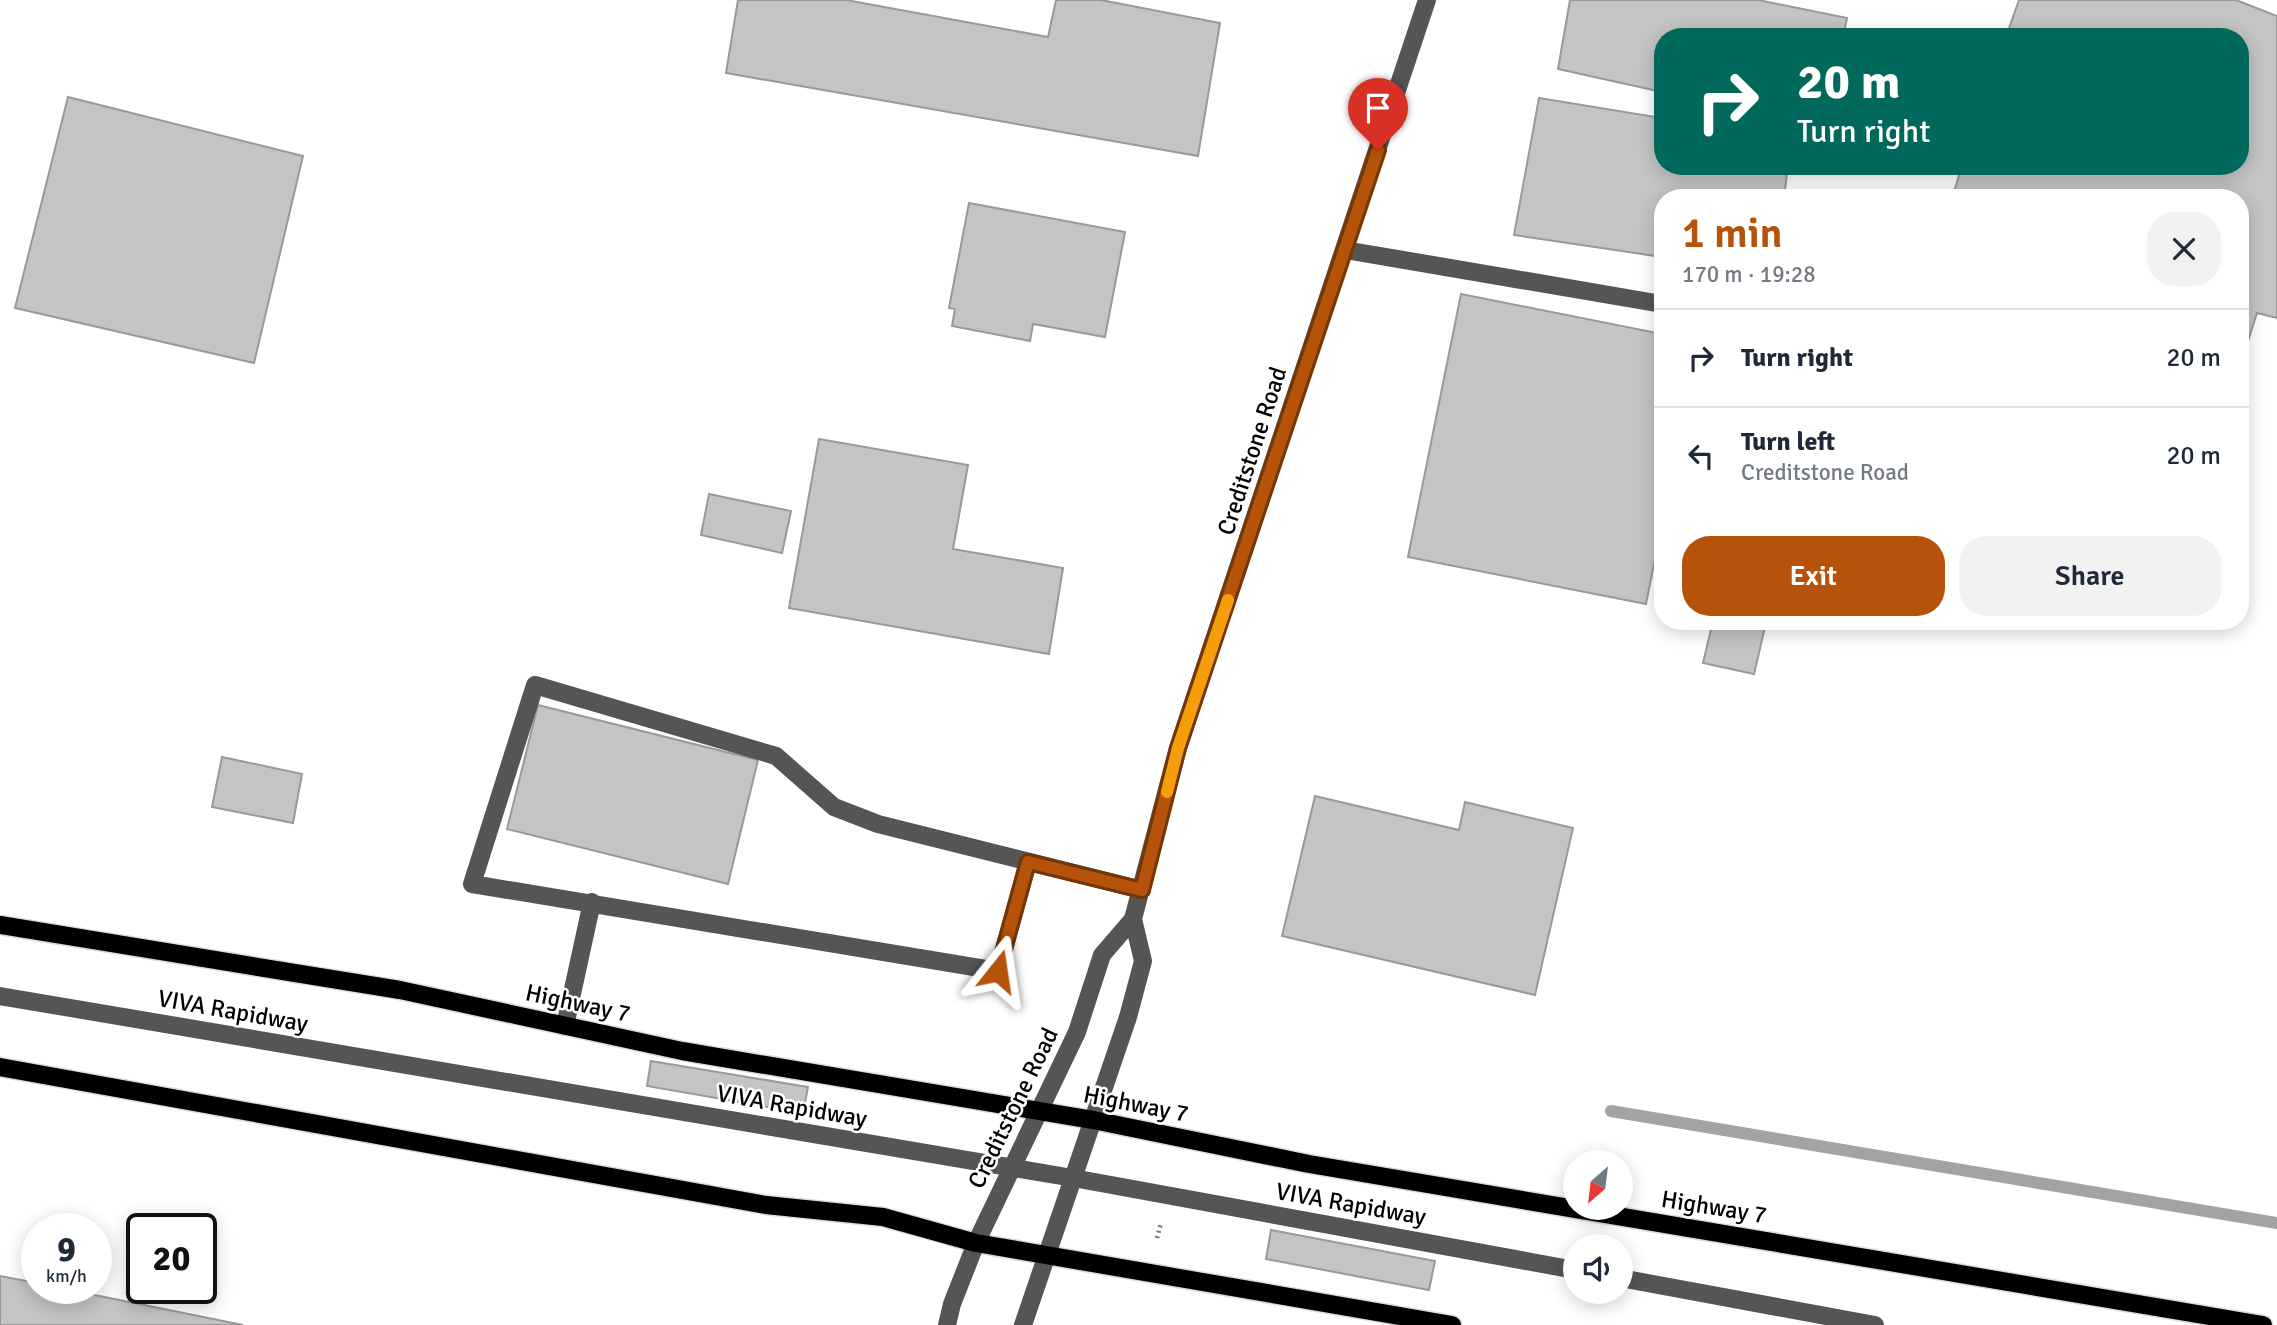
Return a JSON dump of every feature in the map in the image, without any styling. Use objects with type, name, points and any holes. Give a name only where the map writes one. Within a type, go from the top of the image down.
[{"type":"main road","name":"Highway 7","points":[[0,925],[400,990],[682,1051],[1039,1110],[1309,1164],[2263,1325]]},
{"type":"main road","points":[[0,1067],[752,1203],[883,1217],[976,1243],[1452,1325]]},
{"type":"street","name":"Creditstone Road","points":[[947,1325],[952,1304],[976,1243],[1077,1032],[1102,956],[1133,919],[1178,748],[1427,0]]},
{"type":"street","points":[[1345,250],[1654,302]]},
{"type":"street","points":[[1028,862],[998,971],[472,884],[536,685],[776,756],[834,807],[878,824],[1142,890]]},
{"type":"street","points":[[565,1026],[592,902]]},
{"type":"street","points":[[1023,1325],[1128,1017],[1143,961],[1133,919]]},
{"type":"street","name":"VIVA Rapidway","points":[[0,996],[1073,1178],[1563,1268]]},
{"type":"street","points":[[1633,1281],[1875,1325]]},
{"type":"path","points":[[1157,1238],[1161,1223]]},
{"type":"building","points":[[738,0],[846,0],[1048,37],[1056,0],[1101,0],[1220,23],[1198,156],[726,73]]},
{"type":"building","points":[[1570,0],[1758,0],[1847,18],[1845,28],[1654,28],[1654,90],[1558,69]]},
{"type":"building","points":[[2019,0],[2236,0],[2277,16],[2277,318],[2257,313],[2249,338],[2249,189],[1955,189],[1959,175],[2249,175],[2249,28],[2009,28]]},
{"type":"building","points":[[68,97],[303,156],[254,363],[15,308]]},
{"type":"building","points":[[1539,98],[1654,117],[1654,175],[1787,175],[1785,189],[1654,189],[1654,256],[1514,235]]},
{"type":"building","points":[[969,203],[1125,232],[1105,337],[1033,324],[1030,341],[952,326],[955,309],[949,308]]},
{"type":"building","points":[[1461,294],[1654,332],[1654,564],[1646,604],[1408,557]]},
{"type":"building","points":[[819,439],[968,465],[953,549],[1063,568],[1049,654],[789,608]]},
{"type":"building","points":[[709,494],[791,511],[782,553],[701,535]]},
{"type":"building","points":[[1711,630],[1764,630],[1754,674],[1703,663]]},
{"type":"building","points":[[538,705],[758,760],[728,884],[507,829]]},
{"type":"building","points":[[222,757],[302,774],[293,823],[212,807]]},
{"type":"building","points":[[1315,796],[1459,830],[1465,802],[1573,828],[1535,995],[1282,936]]},
{"type":"building","points":[[651,1061],[808,1087],[803,1113],[647,1086]]},
{"type":"building","points":[[1271,1230],[1435,1261],[1429,1290],[1266,1259]]},
{"type":"building","points":[[0,1276],[21,1280],[21,1304],[112,1304],[112,1299],[126,1301],[126,1304],[139,1304],[243,1325],[0,1325]]},
{"type":"waterway","points":[[1611,1111],[2277,1223]]},
{"type":"slow traffic","points":[[1167,792],[1178,748],[1228,600]]},
{"type":"route","points":[[998,971],[1028,862],[1142,890],[1178,748],[1378,150]]}]
